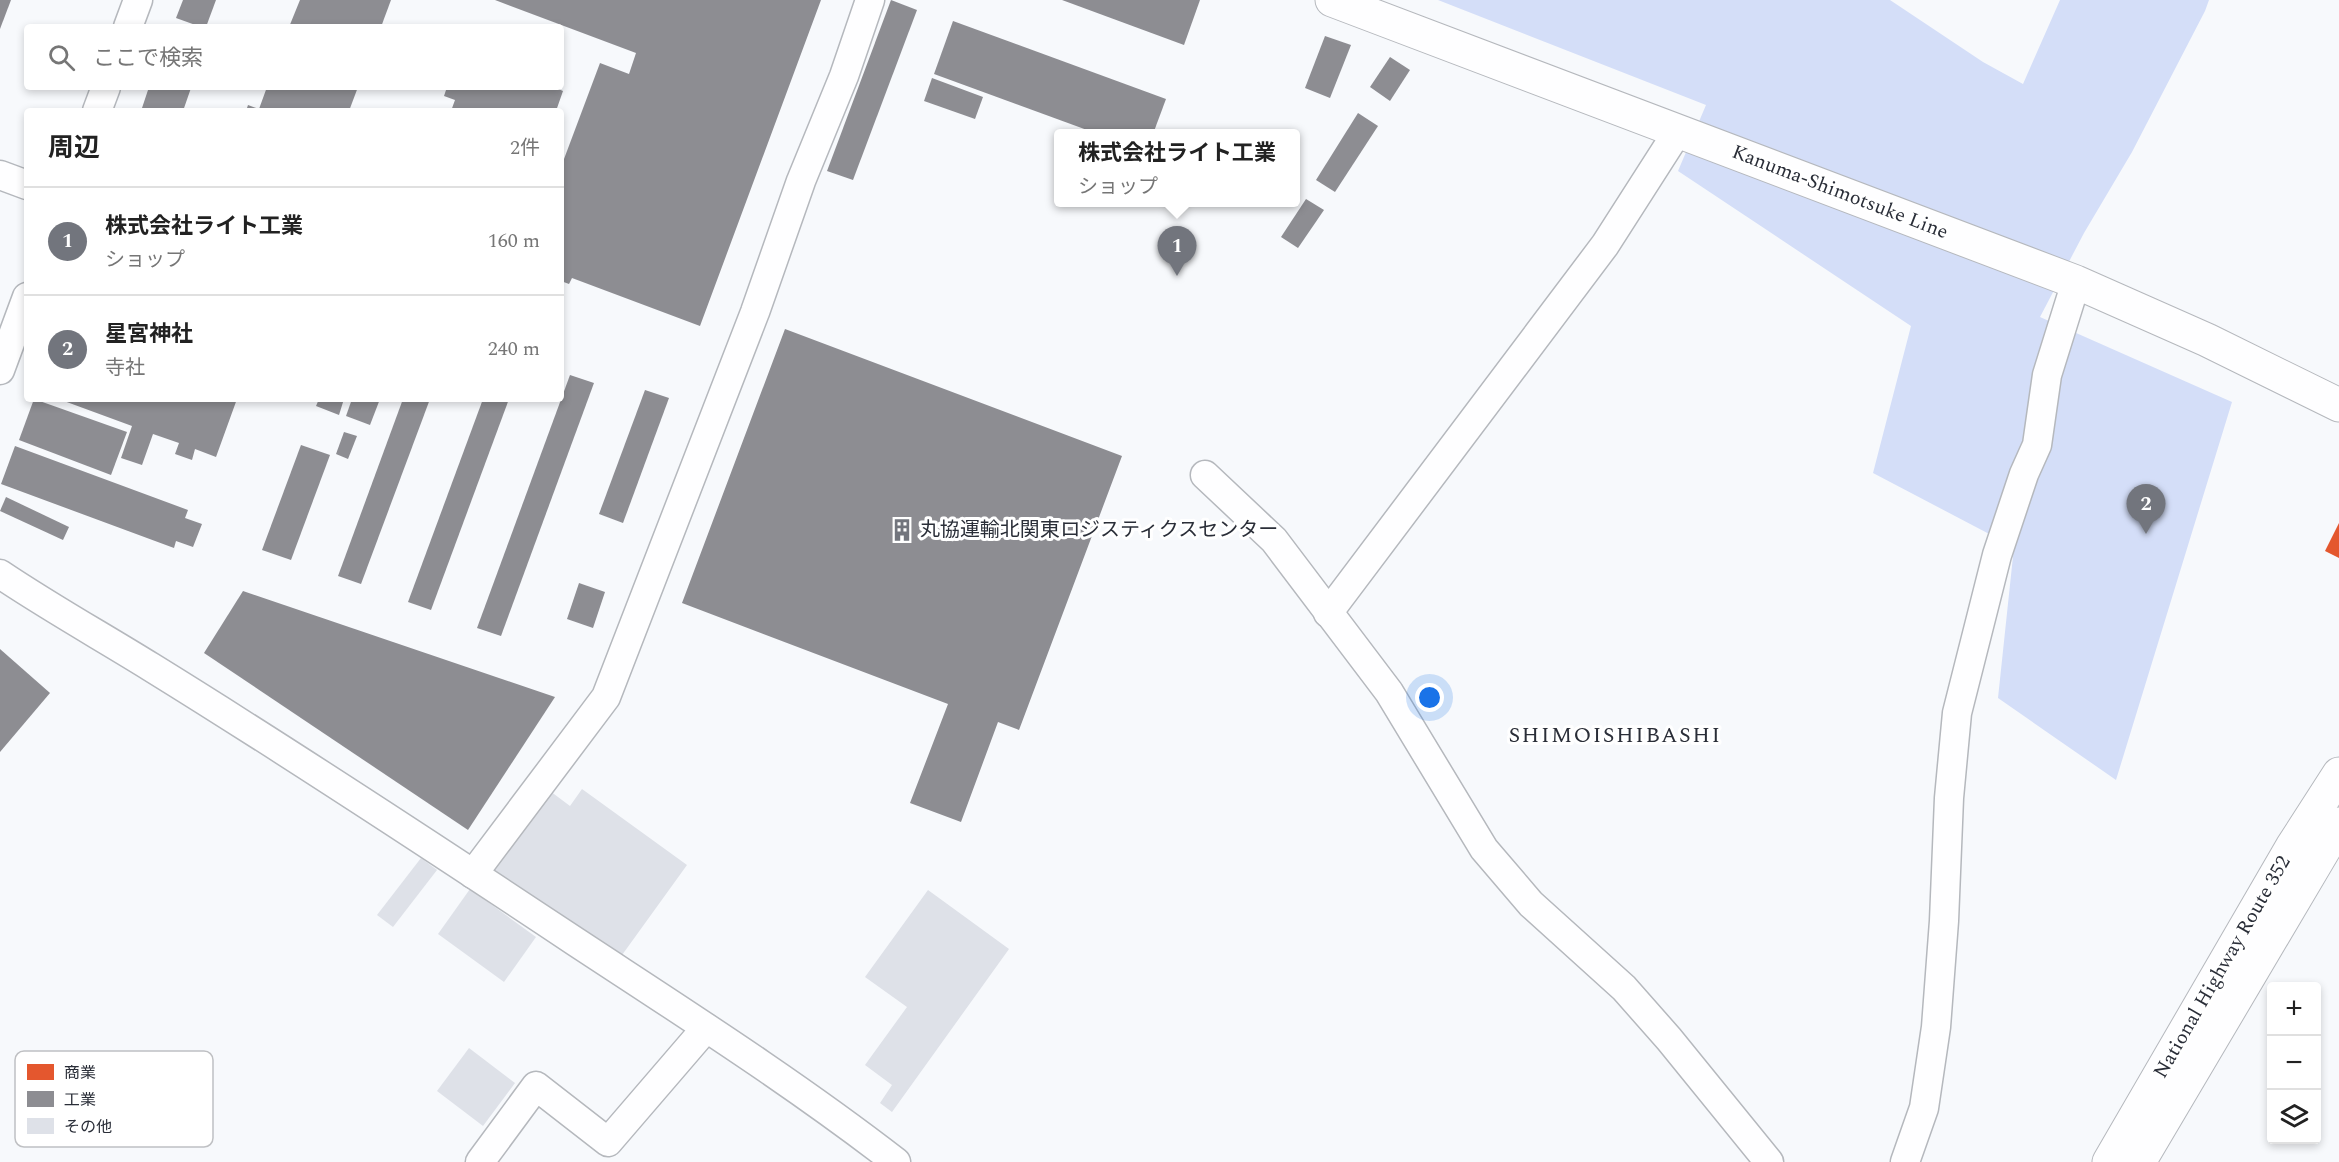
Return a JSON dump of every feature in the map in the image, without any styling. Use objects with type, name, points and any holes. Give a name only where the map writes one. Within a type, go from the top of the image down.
[{"type":"main road","name":"Kanuma-Shimotsuke Line","points":[[1332,0],[2076,282],[2207,340],[2339,405]]},
{"type":"main road","name":"National Highway Route 352","points":[[2109,1162],[2244,956],[2304,854],[2339,774]]},
{"type":"main road","name":"National Highway Route 352","points":[[2304,854],[2339,824]]},
{"type":"main road","name":"National Highway Route 352","points":[[2139,1162],[2244,956]]},
{"type":"main road","points":[[2084,1162],[2127,1087],[2244,956]]},
{"type":"main road","points":[[2159,1162],[2174,1136],[2244,956]]},
{"type":"street","points":[[129,24],[138,0]]},
{"type":"street","points":[[473,874],[606,697],[754,312],[870,0]]},
{"type":"street","points":[[99,108],[105,90]]},
{"type":"street","points":[[1328,613],[1605,245],[1678,131]]},
{"type":"street","points":[[0,175],[24,184]]},
{"type":"street","points":[[1905,1162],[1924,1108],[1936,1027],[1944,921],[1949,798],[1957,713],[1997,555],[2024,474],[2037,445],[2047,375],[2076,282]]},
{"type":"street","points":[[0,370],[24,305]]},
{"type":"street","points":[[1205,475],[1274,540],[1389,692],[1484,849],[1531,904],[1624,988],[1677,1048],[1769,1162]]},
{"type":"street","points":[[0,574],[54,610],[151,667],[473,874],[836,1116],[896,1162]]},
{"type":"street","points":[[480,1162],[536,1086],[608,1142],[706,1028]]},
{"type":"shaded area","points":[[1438,0],[1890,0],[1983,62],[2023,84],[2060,0],[2209,0],[2132,152],[2084,233],[2040,317],[2232,402],[2116,780],[1998,698],[2014,547],[1873,473],[1911,326],[1678,171],[1706,105]]},
{"type":"building: 商業","points":[[2339,523],[2339,558],[2325,551]]},
{"type":"building: 工業","points":[[0,0],[11,0],[0,29]]},
{"type":"building: 工業","points":[[183,0],[216,0],[207,24],[193,24],[176,18]]},
{"type":"building: 工業","points":[[300,0],[391,0],[382,24],[290,24]]},
{"type":"building: 工業","points":[[495,0],[821,0],[700,326],[572,278],[569,284],[564,282],[564,159],[600,63],[629,74],[636,53],[564,24]]},
{"type":"building: 工業","points":[[891,0],[917,10],[853,180],[827,171]]},
{"type":"building: 工業","points":[[1062,0],[1200,0],[1184,45]]},
{"type":"building: 工業","points":[[953,21],[1166,99],[1155,129],[1084,129],[934,74]]},
{"type":"building: 工業","points":[[1325,36],[1351,45],[1330,98],[1305,88]]},
{"type":"building: 工業","points":[[1390,57],[1410,70],[1390,101],[1370,87]]},
{"type":"building: 工業","points":[[932,78],[983,97],[975,119],[924,101]]},
{"type":"building: 工業","points":[[148,90],[190,90],[184,108],[142,108]]},
{"type":"building: 工業","points":[[266,90],[357,90],[350,108],[259,108]]},
{"type":"building: 工業","points":[[446,90],[563,91],[557,108],[452,108],[455,100],[444,96]]},
{"type":"building: 工業","points":[[1358,113],[1378,126],[1335,192],[1316,180]]},
{"type":"building: 工業","points":[[1306,199],[1324,210],[1298,248],[1281,237]]},
{"type":"building: 工業","name":"丸協運輸北関東ロジスティクスセンター","points":[[785,329],[1122,456],[1019,730],[998,722],[961,822],[910,803],[948,704],[682,603]]},
{"type":"building: 工業","points":[[570,375],[594,383],[501,636],[477,628],[560,402],[564,402],[564,391]]},
{"type":"building: 工業","points":[[645,390],[669,398],[623,523],[599,514]]},
{"type":"building: 工業","points":[[33,402],[42,402],[127,432],[111,475],[19,440]]},
{"type":"building: 工業","points":[[67,402],[236,402],[216,457],[195,449],[192,460],[175,454],[179,443],[153,434],[142,465],[121,458],[132,426]]},
{"type":"building: 工業","points":[[318,402],[343,402],[339,415],[316,406]]},
{"type":"building: 工業","points":[[351,402],[379,402],[370,425],[346,416]]},
{"type":"building: 工業","points":[[402,402],[429,402],[361,584],[338,576]]},
{"type":"building: 工業","points":[[482,402],[508,402],[431,610],[408,602]]},
{"type":"building: 工業","points":[[344,432],[357,436],[348,459],[336,454]]},
{"type":"building: 工業","points":[[301,445],[330,455],[291,560],[262,550]]},
{"type":"building: 工業","points":[[15,446],[188,510],[185,518],[202,524],[193,547],[176,541],[174,548],[1,484]]},
{"type":"building: 工業","points":[[6,497],[69,527],[63,540],[0,511]]},
{"type":"building: 工業","points":[[579,583],[605,592],[593,628],[567,619]]},
{"type":"building: 工業","points":[[243,591],[555,697],[468,830],[204,653]]},
{"type":"building: 工業","points":[[0,649],[50,693],[0,752]]},
{"type":"building: その他","points":[[582,789],[687,865],[617,962],[492,871],[550,791],[570,806]]},
{"type":"building: その他","points":[[421,858],[437,870],[393,927],[377,915]]},
{"type":"building: その他","points":[[470,889],[536,937],[504,982],[438,934]]},
{"type":"building: その他","points":[[928,890],[1009,949],[892,1112],[880,1103],[892,1085],[865,1065],[907,1007],[865,977]]},
{"type":"building: その他","points":[[469,1048],[515,1083],[483,1126],[437,1091]]},
{"type":"place","name":"株式会社ライト工業","points":[[1177,276]]},
{"type":"place","name":"丸協運輸北関東ロジスティクスセンター","points":[[902,530]]},
{"type":"place","name":"星宮神社","points":[[2146,534]]},
{"type":"district","name":"SHIMOISHIBASHI","points":[[1615,735]]}]
